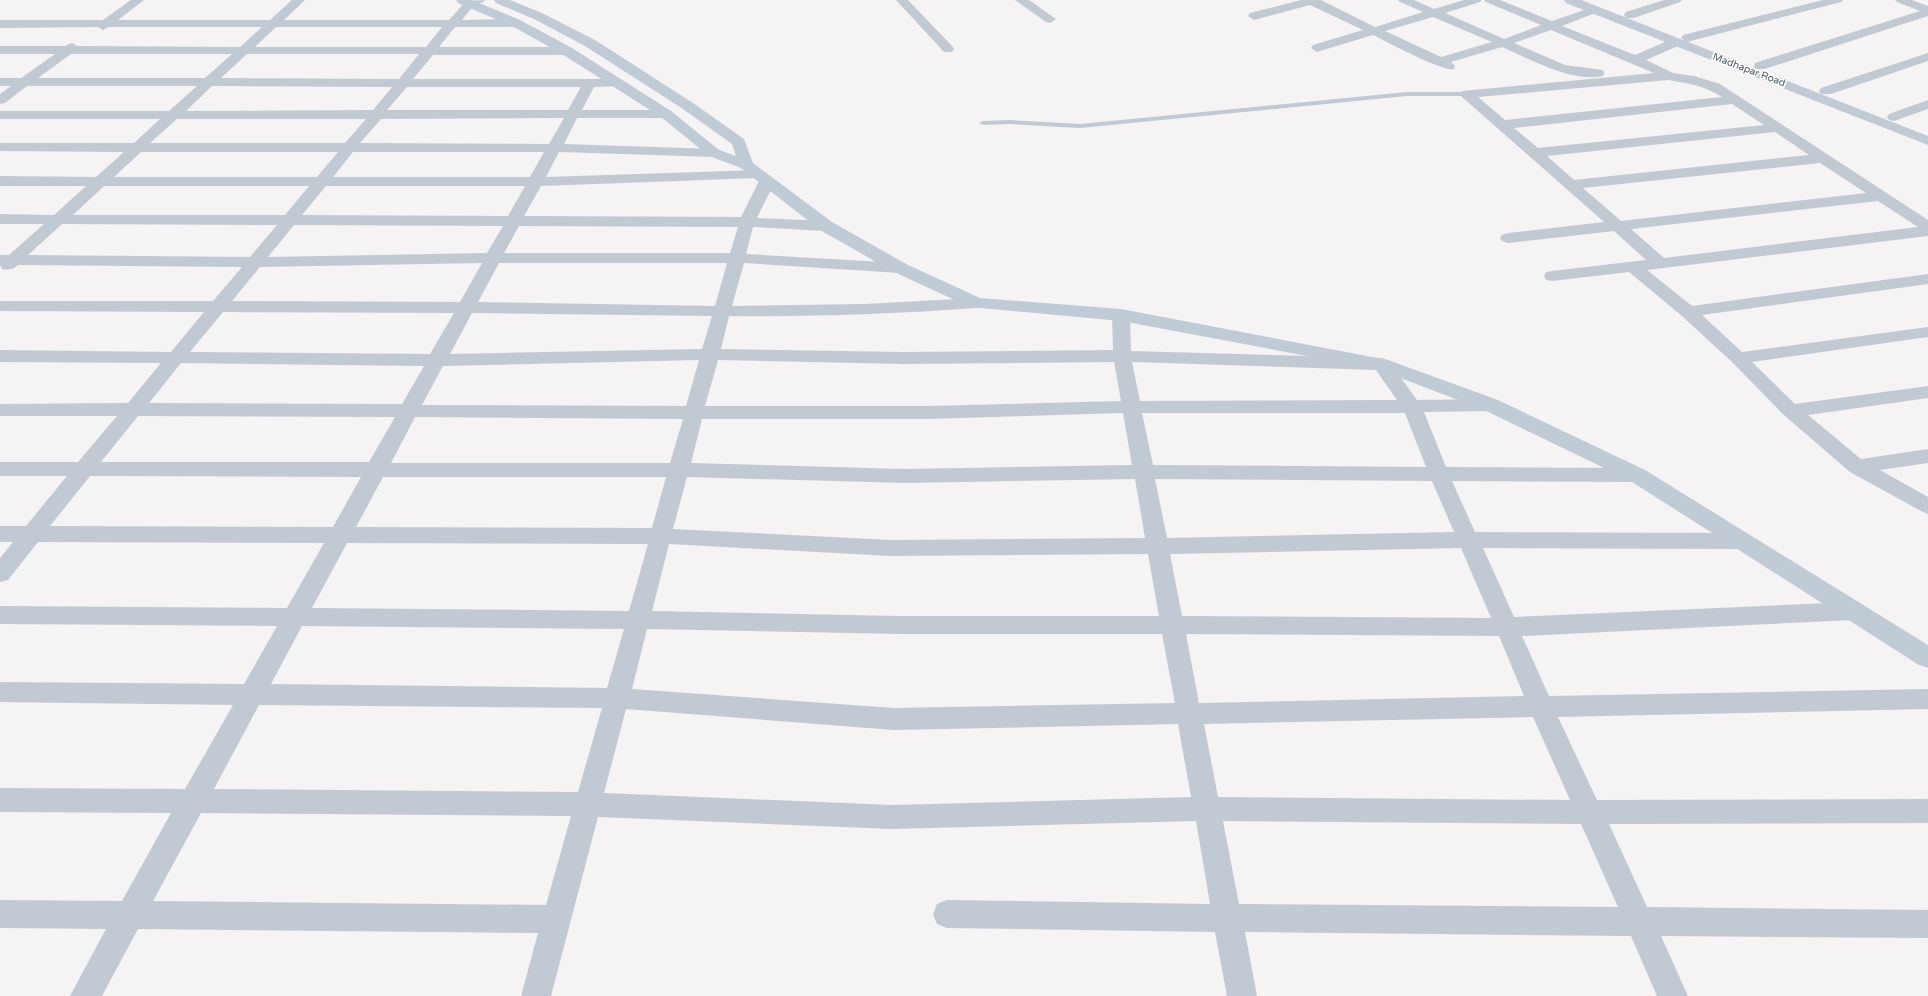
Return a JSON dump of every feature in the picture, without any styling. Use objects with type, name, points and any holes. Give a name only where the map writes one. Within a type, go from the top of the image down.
[{"type":"street","points":[[0,100],[138,0]]},
{"type":"street","points":[[0,272],[7,260],[58,220],[299,0]]},
{"type":"street","points":[[500,0],[538,16],[590,43],[676,98],[739,142],[757,173],[747,222],[536,996]]},
{"type":"street","points":[[902,0],[948,49]]},
{"type":"street","points":[[1021,0],[1050,19]]},
{"type":"street","points":[[1254,16],[1312,0],[1444,64],[1552,26],[1593,5]]},
{"type":"street","points":[[1404,0],[1561,68],[1580,72],[1668,76],[1694,80],[1715,87],[1928,227]]},
{"type":"street","points":[[1317,48],[1432,12],[1476,0]]},
{"type":"street","points":[[1490,0],[1635,60],[1668,76]]},
{"type":"street","name":"Madhapar Road","points":[[1570,0],[1630,15],[1682,40],[1760,66],[1928,130]]},
{"type":"street","points":[[1630,15],[1676,0]]},
{"type":"street","points":[[1635,60],[1682,40],[1837,0]]},
{"type":"street","points":[[1901,0],[1928,11]]},
{"type":"street","points":[[0,574],[470,1],[516,23],[567,51],[666,114],[714,153],[757,173],[826,226],[900,268],[976,303]]},
{"type":"street","name":"Madhapar Road","points":[[1593,5],[1928,141]]},
{"type":"street","points":[[1760,66],[1928,11]]},
{"type":"street","points":[[0,24],[516,23]]},
{"type":"street","points":[[0,50],[567,51]]},
{"type":"street","points":[[1826,91],[1928,57]]},
{"type":"street","points":[[1467,94],[1668,76]]},
{"type":"street","points":[[0,82],[207,84],[617,83]]},
{"type":"street","points":[[85,996],[590,83]]},
{"type":"street","points":[[1467,94],[1660,263]]},
{"type":"street","points":[[1502,125],[1736,100]]},
{"type":"street","points":[[1894,117],[1928,104]]},
{"type":"street","points":[[0,115],[171,116],[666,114]]},
{"type":"street","points":[[1534,153],[1777,128]]},
{"type":"street","points":[[0,147],[554,148],[714,153]]},
{"type":"street","points":[[1570,185],[1823,158]]},
{"type":"street","points":[[0,182],[535,182],[757,173]]},
{"type":"street","points":[[1508,238],[1880,196]]},
{"type":"street","points":[[0,219],[747,222],[826,226]]},
{"type":"street","points":[[1552,276],[1928,231]]},
{"type":"street","points":[[7,260],[256,262],[493,258],[737,258],[900,268]]},
{"type":"street","points":[[1632,266],[1688,312],[1738,358],[1791,411],[1857,466],[1928,506]]},
{"type":"street","points":[[1688,312],[1928,279]]},
{"type":"street","points":[[0,306],[466,307],[722,310],[913,308],[976,303],[1121,315],[1382,364],[1491,405],[1637,475],[1739,541],[1928,658]]},
{"type":"street","points":[[1121,315],[1122,356],[1173,625],[1188,714],[1229,918],[1242,996]]},
{"type":"street","points":[[1738,358],[1928,332]]},
{"type":"street","points":[[0,356],[436,360],[711,354],[904,358],[1122,356],[1382,364]]},
{"type":"street","points":[[1382,364],[1412,407],[1439,474],[1541,706],[1673,996]]},
{"type":"street","points":[[1791,411],[1928,392]]},
{"type":"street","points":[[0,410],[135,409],[408,412],[904,413],[1132,407],[1412,407],[1491,405]]},
{"type":"street","points":[[1857,466],[1928,456]]},
{"type":"street","points":[[0,469],[84,470],[377,468],[679,470],[904,476],[1144,472],[1637,475]]},
{"type":"street","points":[[0,534],[661,536],[891,548],[1157,546],[1468,540],[1739,541]]},
{"type":"street","points":[[0,615],[638,620],[900,626],[1173,625],[1507,627],[1852,611]]},
{"type":"street","points":[[0,692],[617,698],[894,719],[1928,699]]},
{"type":"street","points":[[0,800],[588,804],[892,817],[1208,810],[1590,812],[1928,810]]},
{"type":"street","points":[[0,914],[557,919]]},
{"type":"street","points":[[947,914],[1928,924]]},
{"type":"lane","points":[[983,123],[1009,122],[1080,126],[1407,94],[1467,94]]}]
